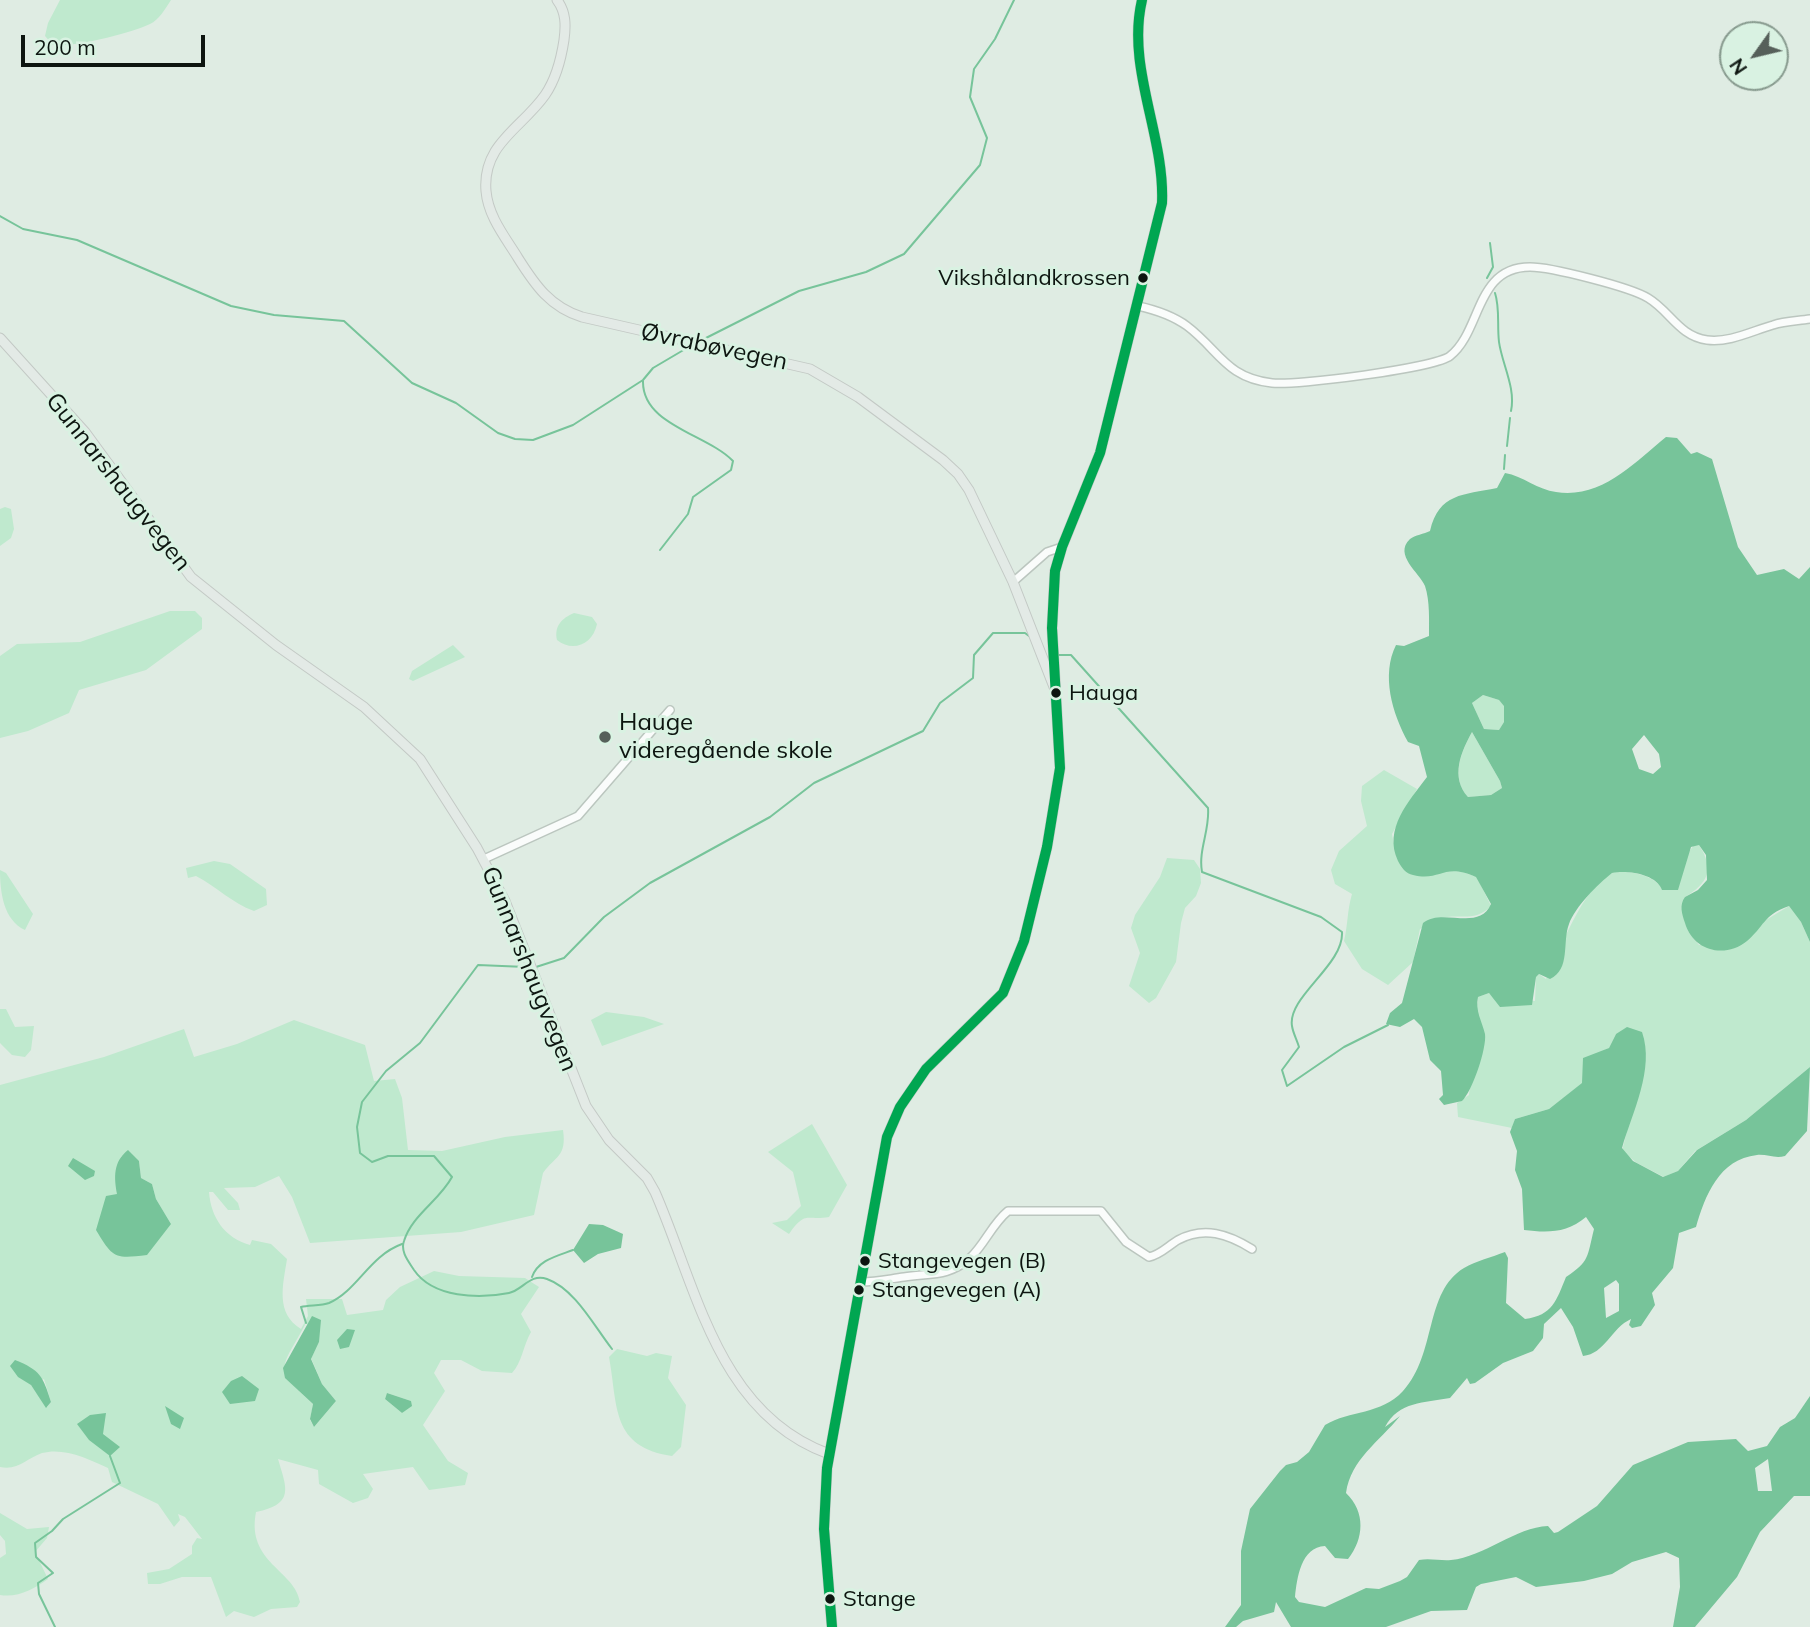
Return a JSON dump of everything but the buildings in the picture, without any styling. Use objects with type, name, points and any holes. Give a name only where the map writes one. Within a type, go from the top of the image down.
[{"type":"main road","name":"Øvrabøvegen","points":[[557,0],[564,12],[566,27],[556,74],[543,97],[497,146],[486,183],[491,214],[537,287],[556,306],[582,317],[787,362],[829,378],[930,450],[958,474],[1013,582],[1044,668],[1056,690]]},
{"type":"main road","points":[[832,1627],[824,1529],[829,1454],[886,1143],[894,1118],[937,1056],[998,1000],[1020,955],[1043,868],[1058,785],[1060,750],[1052,600],[1062,547],[1097,463],[1157,233],[1162,194],[1139,47],[1142,0]]},
{"type":"main road","name":"Gunnarshaugvegen","points":[[0,338],[85,432],[191,577],[276,645],[349,695],[402,740],[438,783],[484,859],[516,929],[581,1095],[609,1140],[647,1178],[655,1192],[694,1298],[717,1347],[747,1392],[776,1425],[789,1436],[829,1454]]},
{"type":"street","points":[[1138,306],[1179,320],[1237,373],[1260,382],[1288,384],[1444,360],[1463,341],[1487,290],[1506,273],[1523,267],[1553,270],[1629,289],[1649,298],[1684,332],[1708,341],[1724,340],[1777,324],[1810,319]]},
{"type":"street","points":[[1013,582],[1048,552],[1062,547]]},
{"type":"street","points":[[484,859],[578,816],[670,710]]},
{"type":"street","points":[[861,1282],[884,1283],[906,1276],[923,1278],[948,1273],[972,1256],[1007,1210],[1101,1210],[1126,1242],[1149,1257],[1178,1240],[1206,1232],[1222,1234],[1252,1249]]},
{"type":"shaded area","points":[[60,0],[171,0],[156,20],[141,28],[87,42],[53,45],[45,36],[48,23]]},
{"type":"shaded area","points":[[1666,437],[1677,438],[1691,454],[1697,452],[1712,459],[1738,547],[1757,575],[1784,569],[1799,579],[1810,567],[1810,942],[1801,922],[1789,906],[1769,917],[1753,936],[1738,947],[1720,951],[1702,946],[1695,940],[1685,923],[1682,906],[1685,897],[1698,890],[1707,880],[1706,855],[1699,845],[1691,847],[1678,890],[1662,890],[1654,880],[1641,874],[1612,873],[1576,910],[1567,931],[1561,969],[1550,979],[1539,974],[1536,977],[1532,1005],[1500,1007],[1489,993],[1478,997],[1478,1011],[1485,1041],[1478,1069],[1462,1101],[1444,1105],[1439,1099],[1443,1095],[1441,1071],[1430,1060],[1422,1027],[1414,1019],[1400,1027],[1386,1024],[1390,1013],[1402,1003],[1423,923],[1440,917],[1478,917],[1491,904],[1476,877],[1456,871],[1430,876],[1410,874],[1401,866],[1394,849],[1400,816],[1427,777],[1419,746],[1408,742],[1397,719],[1390,694],[1389,669],[1396,645],[1404,646],[1429,636],[1427,592],[1404,551],[1410,539],[1430,531],[1439,509],[1446,503],[1463,495],[1497,488],[1505,473],[1549,491],[1573,493],[1588,490],[1616,477]],"holes":[[[1483,695],[1499,700],[1504,706],[1504,722],[1499,730],[1484,729],[1472,703]],[[1472,732],[1500,781],[1502,788],[1491,795],[1468,797],[1459,781],[1459,764]],[[1644,735],[1659,754],[1661,767],[1653,774],[1639,769],[1632,749]]]},
{"type":"shaded area","points":[[0,509],[11,509],[14,529],[11,538],[0,546]]},
{"type":"shaded area","points":[[170,611],[195,611],[202,618],[202,629],[146,670],[79,690],[69,713],[28,731],[0,738],[0,656],[17,644],[80,642]]},
{"type":"shaded area","points":[[574,613],[592,617],[597,624],[587,641],[569,646],[557,640],[557,631],[563,620]]},
{"type":"shaded area","points":[[453,645],[465,657],[413,681],[409,679],[412,671]]},
{"type":"shaded area","points":[[1483,695],[1499,700],[1504,705],[1504,722],[1499,730],[1484,729],[1472,703]]},
{"type":"shaded area","points":[[1472,732],[1500,781],[1502,788],[1491,795],[1468,797],[1459,781],[1461,757]]},
{"type":"shaded area","points":[[1384,770],[1417,789],[1392,834],[1396,857],[1444,872],[1453,868],[1477,877],[1491,906],[1475,916],[1444,917],[1420,929],[1413,962],[1388,985],[1362,969],[1344,941],[1352,894],[1335,884],[1331,870],[1339,851],[1367,826],[1361,801],[1362,786]]},
{"type":"shaded area","points":[[1694,845],[1699,845],[1708,869],[1704,881],[1685,897],[1688,931],[1699,945],[1752,935],[1761,923],[1789,906],[1801,922],[1810,942],[1810,1067],[1746,1120],[1695,1151],[1678,1171],[1664,1177],[1637,1163],[1622,1151],[1645,1058],[1616,1034],[1609,1048],[1583,1061],[1583,1083],[1549,1109],[1515,1119],[1512,1128],[1458,1117],[1457,1103],[1469,1095],[1478,997],[1489,993],[1493,997],[1535,1001],[1536,977],[1539,974],[1546,979],[1582,905],[1601,880],[1614,872],[1626,872],[1650,878],[1662,888]]},
{"type":"shaded area","points":[[1167,858],[1194,860],[1200,869],[1201,883],[1196,896],[1185,908],[1176,962],[1156,998],[1149,1003],[1129,986],[1140,953],[1131,928],[1135,915],[1160,877]]},
{"type":"shaded area","points":[[214,861],[230,864],[266,889],[267,905],[254,911],[196,876],[188,878],[186,868]]},
{"type":"shaded area","points":[[0,870],[6,873],[33,914],[25,930],[7,912],[2,896]]},
{"type":"shaded area","points":[[0,1009],[6,1009],[15,1027],[34,1026],[31,1050],[25,1057],[12,1055],[0,1043]]},
{"type":"shaded area","points":[[606,1012],[644,1017],[664,1024],[602,1046],[591,1020]]},
{"type":"shaded area","points":[[294,1020],[365,1045],[374,1081],[395,1079],[402,1098],[408,1150],[442,1151],[505,1137],[563,1130],[564,1139],[562,1151],[543,1173],[534,1215],[461,1232],[310,1243],[292,1197],[279,1176],[255,1187],[224,1188],[238,1203],[240,1210],[228,1210],[213,1192],[209,1192],[216,1218],[227,1232],[250,1245],[252,1240],[271,1244],[287,1259],[283,1288],[284,1307],[287,1315],[301,1329],[308,1316],[306,1299],[342,1299],[347,1315],[383,1310],[386,1300],[400,1287],[434,1271],[459,1276],[525,1278],[539,1287],[521,1314],[531,1332],[512,1373],[482,1371],[461,1360],[441,1360],[434,1373],[445,1391],[423,1425],[448,1461],[468,1473],[465,1485],[429,1490],[413,1467],[363,1474],[373,1489],[368,1498],[353,1503],[319,1484],[318,1470],[278,1459],[285,1493],[277,1504],[256,1512],[255,1529],[264,1554],[290,1582],[300,1602],[297,1607],[271,1609],[254,1617],[234,1611],[226,1617],[211,1577],[182,1577],[160,1584],[148,1584],[147,1573],[169,1569],[192,1554],[192,1546],[197,1538],[202,1539],[185,1517],[178,1514],[180,1520],[174,1527],[158,1504],[112,1482],[108,1468],[76,1455],[59,1452],[42,1453],[12,1467],[0,1467],[0,1085],[104,1057],[184,1029],[194,1057],[237,1044]],"holes":[[[121,1156],[139,1161],[141,1178],[152,1184],[156,1199],[171,1224],[117,1195]],[[306,1323],[319,1342],[311,1358],[322,1384],[336,1401],[314,1427],[310,1420],[313,1404],[286,1374],[286,1359]],[[44,1379],[51,1402],[47,1407],[31,1385]],[[387,1393],[411,1401],[402,1413],[385,1399]]]},
{"type":"shaded area","points":[[1627,1027],[1642,1032],[1646,1061],[1641,1091],[1622,1148],[1633,1161],[1663,1177],[1678,1171],[1697,1150],[1746,1120],[1810,1067],[1807,1131],[1785,1156],[1757,1155],[1744,1158],[1723,1171],[1709,1192],[1696,1227],[1679,1233],[1673,1268],[1652,1293],[1655,1305],[1641,1326],[1632,1328],[1629,1325],[1631,1319],[1618,1328],[1597,1351],[1583,1356],[1573,1327],[1561,1308],[1544,1324],[1543,1338],[1533,1351],[1503,1363],[1475,1383],[1470,1384],[1467,1378],[1450,1398],[1413,1405],[1397,1412],[1385,1427],[1400,1416],[1367,1451],[1349,1481],[1346,1493],[1360,1517],[1360,1534],[1353,1551],[1348,1559],[1335,1558],[1325,1546],[1310,1552],[1302,1565],[1295,1597],[1299,1602],[1325,1607],[1366,1588],[1379,1589],[1400,1581],[1407,1577],[1419,1560],[1463,1558],[1536,1528],[1548,1526],[1554,1533],[1558,1532],[1597,1506],[1633,1465],[1688,1442],[1736,1439],[1748,1451],[1767,1446],[1780,1427],[1795,1418],[1810,1396],[1810,1496],[1794,1496],[1760,1532],[1737,1577],[1695,1627],[1673,1627],[1680,1587],[1679,1558],[1666,1552],[1632,1562],[1612,1574],[1584,1581],[1536,1587],[1516,1577],[1481,1584],[1476,1587],[1467,1610],[1431,1611],[1386,1627],[1291,1627],[1276,1602],[1274,1612],[1243,1621],[1236,1627],[1225,1627],[1241,1605],[1241,1551],[1250,1509],[1286,1465],[1297,1462],[1309,1452],[1325,1425],[1385,1404],[1403,1391],[1421,1360],[1436,1308],[1451,1279],[1464,1268],[1505,1252],[1508,1258],[1506,1303],[1525,1319],[1548,1310],[1556,1300],[1566,1277],[1584,1262],[1594,1229],[1586,1217],[1557,1231],[1524,1230],[1522,1189],[1515,1170],[1517,1151],[1510,1132],[1515,1119],[1549,1109],[1582,1083],[1583,1058],[1609,1048],[1616,1034]],"holes":[[[1616,1280],[1619,1284],[1619,1311],[1606,1318],[1604,1288]],[[1768,1459],[1772,1491],[1758,1491],[1755,1468]]]},
{"type":"shaded area","points":[[812,1124],[847,1185],[829,1217],[803,1219],[789,1234],[772,1223],[787,1220],[801,1206],[793,1172],[768,1152]]},
{"type":"shaded area","points":[[128,1150],[139,1161],[141,1178],[152,1184],[156,1199],[171,1224],[147,1255],[128,1257],[111,1251],[96,1230],[106,1196],[117,1194],[116,1170]]},
{"type":"shaded area","points":[[73,1158],[95,1171],[94,1176],[85,1180],[68,1166]]},
{"type":"shaded area","points":[[589,1224],[603,1225],[623,1234],[621,1248],[598,1254],[584,1263],[573,1250]]},
{"type":"shaded area","points":[[312,1316],[321,1320],[319,1342],[311,1359],[322,1384],[336,1401],[314,1427],[310,1419],[313,1404],[285,1378],[283,1368]]},
{"type":"shaded area","points":[[347,1329],[355,1330],[349,1347],[340,1349],[337,1340]]},
{"type":"shaded area","points":[[617,1349],[647,1356],[656,1353],[672,1356],[668,1378],[686,1405],[681,1447],[672,1456],[638,1444],[621,1422],[609,1357]]},
{"type":"shaded area","points":[[15,1360],[30,1367],[43,1380],[51,1402],[46,1408],[31,1385],[18,1377],[10,1366]]},
{"type":"shaded area","points":[[242,1376],[259,1389],[255,1401],[230,1404],[222,1392],[231,1381]]},
{"type":"shaded area","points":[[387,1393],[411,1401],[412,1406],[402,1413],[385,1399]]},
{"type":"shaded area","points":[[165,1406],[184,1418],[180,1429],[171,1424]]},
{"type":"shaded area","points":[[106,1413],[103,1434],[120,1447],[110,1456],[89,1440],[77,1424],[90,1415]]},
{"type":"shaded area","points":[[0,1513],[27,1529],[49,1527],[47,1538],[35,1552],[48,1579],[19,1594],[0,1595],[0,1558],[6,1554],[5,1541],[0,1535]]},
{"type":"waterway","points":[[700,341],[799,291],[866,272],[904,254],[980,165],[987,138],[970,97],[974,69],[995,39],[1014,0]]},
{"type":"waterway","points":[[0,216],[23,229],[77,240],[231,306],[274,315],[344,321],[412,383],[456,403],[498,433],[515,439],[533,440],[573,425],[643,380],[653,368],[692,345]]},
{"type":"waterway","points":[[1487,278],[1493,267],[1490,243]]},
{"type":"waterway","points":[[1495,293],[1499,342],[1512,394],[1511,411]]},
{"type":"waterway","points":[[643,381],[646,396],[664,419],[708,443],[733,461],[731,470],[693,497],[688,514],[660,550]]},
{"type":"waterway","points":[[1507,446],[1510,418]]},
{"type":"waterway","points":[[1504,469],[1505,455]]},
{"type":"waterway","points":[[536,967],[564,958],[604,917],[650,883],[770,817],[814,783],[923,731],[940,703],[973,678],[974,655],[993,633],[1025,633],[1029,636]]},
{"type":"waterway","points":[[1056,655],[1071,655],[1208,808],[1202,872],[1321,917],[1342,932],[1334,957],[1306,992],[1293,1015],[1292,1026],[1299,1047],[1282,1070],[1287,1086],[1344,1047],[1388,1025]]},
{"type":"waterway","points":[[526,967],[478,965],[420,1043],[386,1071],[362,1102],[357,1127],[360,1153],[372,1162],[388,1156],[434,1156],[452,1177],[413,1223],[404,1241],[406,1257],[422,1279],[444,1291],[471,1296],[509,1293],[536,1278],[547,1279],[575,1299],[612,1349]]},
{"type":"waterway","points":[[306,1323],[301,1307],[326,1304],[339,1297],[381,1256],[402,1244]]},
{"type":"waterway","points":[[532,1277],[543,1263],[573,1250]]},
{"type":"waterway","points":[[55,1627],[39,1594],[38,1583],[53,1573],[36,1557],[35,1543],[63,1519],[120,1483],[110,1456]]},
{"type":"transit line","points":[[832,1627],[824,1529],[827,1468],[887,1137],[900,1107],[926,1069],[1003,993],[1024,941],[1047,847],[1060,768],[1052,628],[1055,571],[1100,453],[1162,203],[1158,152],[1139,51],[1138,25],[1142,0]]},
{"type":"place","name":"Vikshålandkrossen","points":[[1143,278]]},
{"type":"place","name":"Hauga","points":[[1056,693]]},
{"type":"place","name":"Hauge videregående skole","points":[[605,737]]},
{"type":"place","name":"Stangevegen (B)","points":[[865,1261]]},
{"type":"place","name":"Stangevegen (A)","points":[[859,1290]]},
{"type":"place","name":"Stange","points":[[830,1599]]}]
